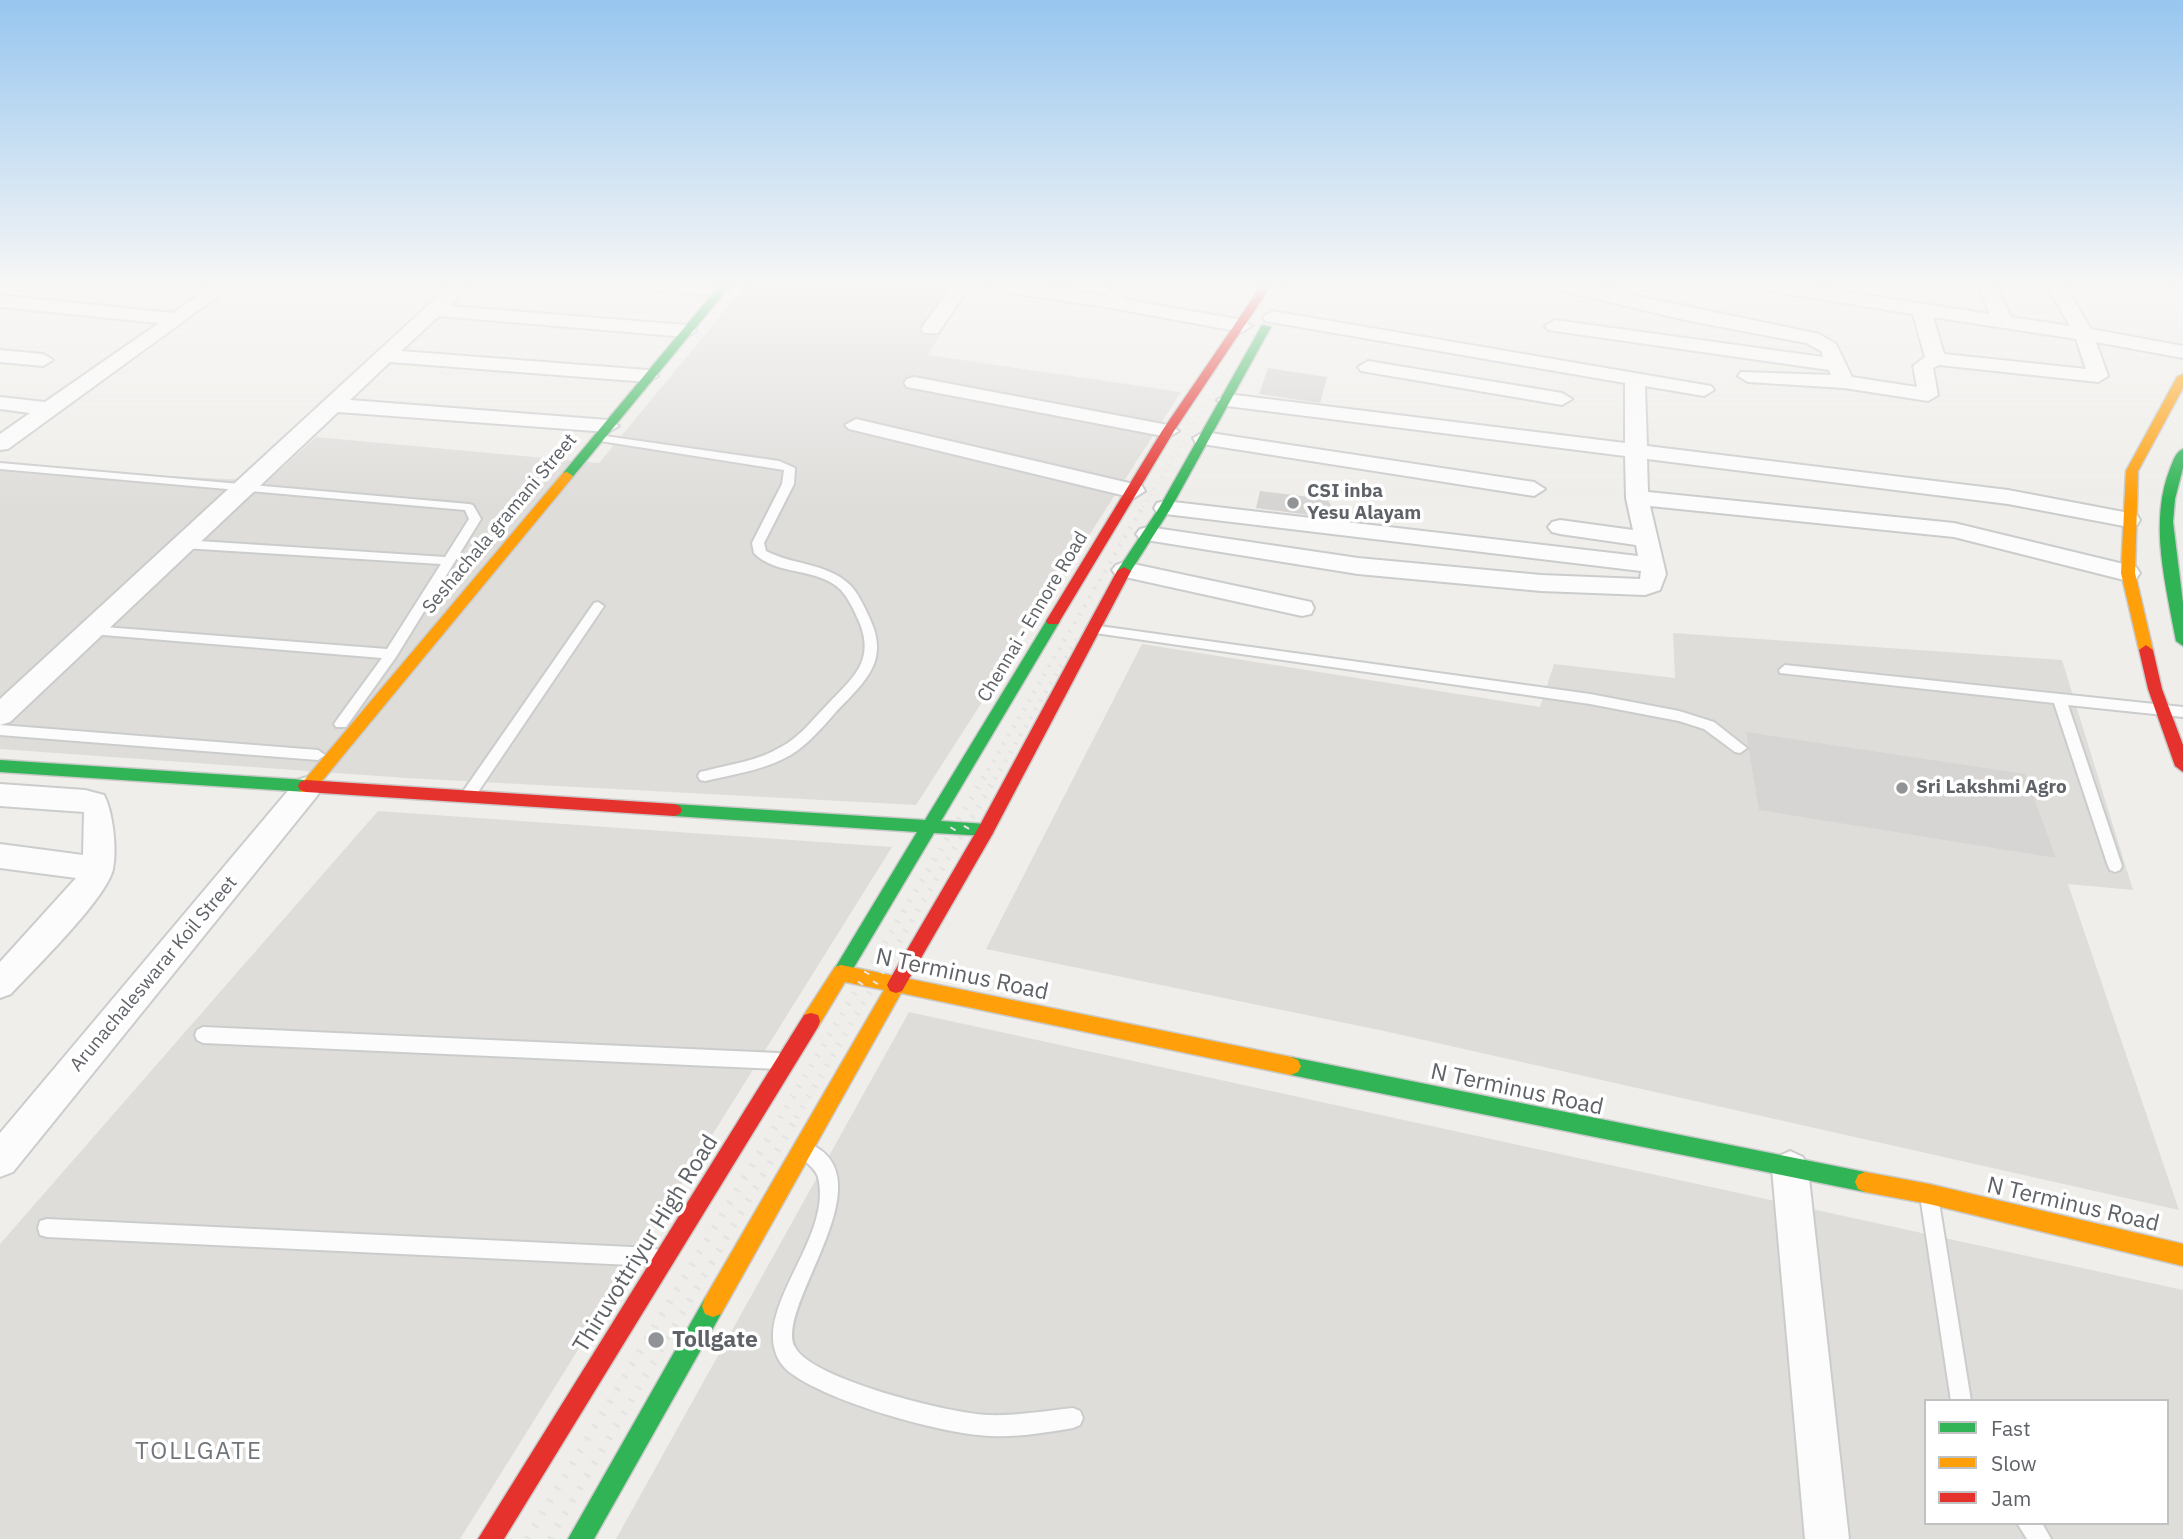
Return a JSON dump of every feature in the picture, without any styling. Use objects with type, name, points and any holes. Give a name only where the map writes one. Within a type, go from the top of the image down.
[{"type":"main road","name":"Seshachala gramani Street","points":[[302,788],[663,358]]},
{"type":"main road","name":"Chennai - Ennore Road","points":[[841,973],[933,825],[1168,431],[1220,358]]},
{"type":"main road","points":[[581,1539],[986,830],[1124,570],[1165,508],[1250,358]]},
{"type":"main road","points":[[2183,377],[2132,471],[2128,573],[2162,710],[2183,766]]},
{"type":"main road","points":[[2183,453],[2175,468],[2164,527],[2183,641]]},
{"type":"main road","points":[[0,766],[302,788],[986,830]]},
{"type":"main road","name":"N Terminus Road","points":[[841,973],[1790,1169],[1929,1194],[2183,1255]]},
{"type":"main road","name":"Thiruvottriyur High Road","points":[[490,1539],[841,973]]},
{"type":"street","points":[[20,358],[43,360]]},
{"type":"street","points":[[3,440],[121,358]]},
{"type":"street","points":[[0,715],[381,358]]},
{"type":"street","points":[[407,358],[648,376]]},
{"type":"street","points":[[1510,358],[1704,390]]},
{"type":"street","points":[[1558,358],[1566,445]]},
{"type":"street","points":[[1777,358],[1928,395],[1923,366],[1936,359],[2098,376],[2092,358]]},
{"type":"street","points":[[1833,358],[1840,374]]},
{"type":"street","points":[[1368,367],[1562,399]]},
{"type":"street","points":[[1748,376],[1840,374]]},
{"type":"street","points":[[1148,534],[1358,566],[1635,589],[1651,584],[1652,565],[1637,498],[1635,377]]},
{"type":"street","points":[[914,383],[1168,431]]},
{"type":"street","points":[[1227,400],[1566,445],[2008,497],[2129,520]]},
{"type":"street","points":[[0,403],[49,409]]},
{"type":"street","points":[[332,405],[603,432]]},
{"type":"street","points":[[856,425],[1134,491]]},
{"type":"street","points":[[1204,438],[1534,489]]},
{"type":"street","points":[[1637,498],[1954,530],[2128,573]]},
{"type":"street","points":[[1165,508],[1652,565]]},
{"type":"street","points":[[1560,527],[1645,539]]},
{"type":"street","points":[[1124,570],[1302,608]]},
{"type":"street","name":"Arunachaleswarar Koil Street","points":[[0,1160],[302,788]]},
{"type":"street","points":[[0,795],[94,803],[98,811],[97,869],[86,888],[5,973]]},
{"type":"street","points":[[0,856],[97,869]]},
{"type":"street","points":[[1790,1169],[1827,1539]]},
{"type":"lane","points":[[603,432],[790,468],[789,484],[758,543],[760,553],[769,559],[828,575],[842,584],[873,633],[870,663],[862,677],[803,739],[785,751],[759,762],[705,776]]},
{"type":"lane","points":[[0,466],[469,507],[475,519],[390,654],[318,755],[302,788]]},
{"type":"lane","points":[[183,544],[450,561]]},
{"type":"lane","points":[[467,798],[598,606]]},
{"type":"lane","points":[[1092,629],[1578,696],[1699,722],[1727,735],[1740,748]]},
{"type":"lane","points":[[91,630],[390,654]]},
{"type":"lane","points":[[1784,670],[2183,712]]},
{"type":"lane","points":[[2059,699],[2115,866]]},
{"type":"lane","points":[[0,730],[318,755]]},
{"type":"lane","points":[[203,1035],[786,1061]]},
{"type":"lane","points":[[805,1149],[826,1171],[827,1199],[819,1235],[783,1330],[783,1349],[790,1361],[808,1374],[926,1417],[978,1425],[1013,1425],[1073,1418]]},
{"type":"lane","points":[[1929,1194],[1961,1399]]},
{"type":"lane","points":[[47,1228],[664,1258]]},
{"type":"shaded area","points":[[686,358],[947,358],[1181,392],[916,805],[406,778],[0,749],[0,468],[268,481],[316,437],[599,463]]},
{"type":"shaded area","points":[[1673,633],[2062,660],[2133,890],[2068,884],[2179,1210],[1384,1031],[986,949],[1142,644],[1540,707],[1554,664],[1675,678]]},
{"type":"shaded area","points":[[378,811],[892,847],[460,1539],[0,1539],[0,1244]]},
{"type":"shaded area","points":[[909,1012],[2183,1290],[2183,1539],[616,1539]]},
{"type":"building","points":[[1268,368],[1327,377],[1320,403],[1259,394]]},
{"type":"building","name":"CSI inba Yesu Alayam","points":[[1260,491],[1327,499],[1334,510],[1324,517],[1256,508]]},
{"type":"building","points":[[1746,732],[2025,774],[2056,858],[1759,810]]},
{"type":"railway","points":[[1143,507],[1235,358]]},
{"type":"railway","points":[[983,779],[1144,505]]},
{"type":"railway","points":[[995,779],[1079,635]]},
{"type":"railway","points":[[780,1118],[984,777]]},
{"type":"railway","points":[[796,1118],[996,777]]},
{"type":"railway","points":[[527,1539],[781,1117]]},
{"type":"railway","points":[[550,1539],[797,1117]]},
{"type":"traffic: fast","points":[[567,476],[665,358]]},
{"type":"traffic: fast","points":[[1124,571],[1165,508],[1249,358]]},
{"type":"traffic: fast","points":[[2183,453],[2174,475],[2167,522],[2170,570],[2183,641]]},
{"type":"traffic: fast","points":[[841,973],[1053,621]]},
{"type":"traffic: fast","points":[[0,766],[306,786]]},
{"type":"traffic: fast","points":[[674,810],[986,830]]},
{"type":"traffic: fast","points":[[1291,1066],[1865,1182]]},
{"type":"traffic: fast","points":[[580,1539],[713,1306]]},
{"type":"traffic: slow","points":[[2146,650],[2128,573],[2132,471],[2183,377]]},
{"type":"traffic: slow","points":[[307,788],[567,476]]},
{"type":"traffic: slow","points":[[811,1021],[841,973],[1291,1066]]},
{"type":"traffic: slow","points":[[713,1306],[896,985]]},
{"type":"traffic: slow","points":[[1865,1182],[1929,1194],[2183,1255]]},
{"type":"traffic: jam","points":[[1053,621],[1168,431],[1217,358]]},
{"type":"traffic: jam","points":[[896,985],[986,830],[1124,571]]},
{"type":"traffic: jam","points":[[2146,650],[2155,689],[2183,766]]},
{"type":"traffic: jam","points":[[306,786],[674,810]]},
{"type":"traffic: jam","points":[[490,1539],[811,1021]]},
{"type":"place","name":"CSI inba Yesu Alayam","points":[[1293,503]]},
{"type":"place","name":"Sri Lakshmi Agro","points":[[1902,788]]},
{"type":"place","name":"Tollgate","points":[[656,1340]]},
{"type":"district","name":"TOLLGATE","points":[[199,1452]]}]
